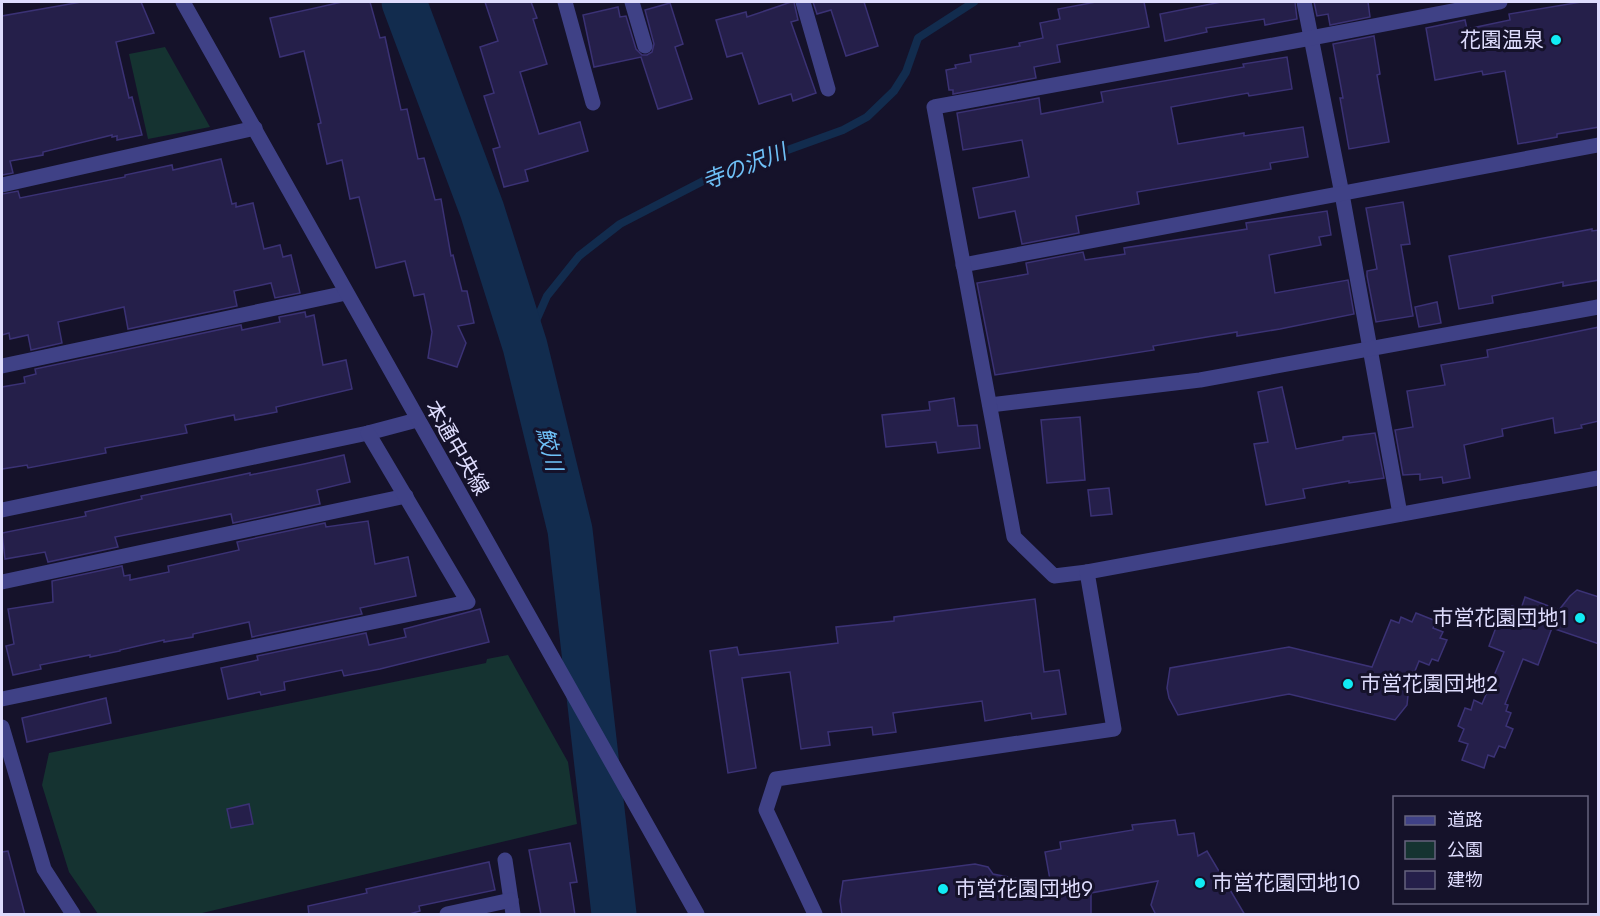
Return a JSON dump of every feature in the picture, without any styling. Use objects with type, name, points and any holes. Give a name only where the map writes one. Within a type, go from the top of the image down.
[{"type":"street","name":"本通中央線","points":[[183,2],[697,915]]},
{"type":"street","points":[[565,2],[593,103]]},
{"type":"street","points":[[632,2],[645,46]]},
{"type":"street","points":[[803,2],[828,89]]},
{"type":"street","points":[[1304,2],[1342,194],[1400,514]]},
{"type":"street","points":[[1500,2],[934,107],[1014,537],[1054,576],[1086,573],[1599,478]]},
{"type":"street","points":[[2,185],[255,128]]},
{"type":"street","points":[[963,265],[1599,145]]},
{"type":"street","points":[[2,366],[346,293]]},
{"type":"street","points":[[990,405],[1200,380],[1599,306]]},
{"type":"street","points":[[2,510],[368,433],[417,420]]},
{"type":"street","points":[[2,699],[468,602],[368,433]]},
{"type":"street","points":[[2,582],[406,496]]},
{"type":"street","points":[[815,915],[766,810],[776,779],[1114,729],[1086,573]]},
{"type":"street","points":[[2,727],[5,750],[44,869],[73,915]]},
{"type":"street","points":[[447,915],[512,907],[505,860]]},
{"type":"green space","points":[[165,47],[210,127],[148,139],[129,54]]},
{"type":"green space","points":[[508,655],[568,762],[577,824],[198,914],[98,914],[69,872],[42,785],[49,753],[486,663],[487,659]]},
{"type":"building","points":[[81,2],[141,2],[154,33],[116,42],[129,98],[132,97],[142,135],[117,140],[117,136],[112,137],[112,135],[43,152],[43,155],[10,161],[13,173],[2,175],[2,16]]},
{"type":"building","points":[[342,2],[370,2],[380,38],[385,37],[401,110],[407,109],[418,159],[424,158],[435,200],[441,199],[451,256],[453,255],[462,291],[467,291],[474,323],[458,326],[466,343],[457,367],[428,358],[432,332],[424,294],[414,296],[405,261],[376,268],[359,197],[350,199],[342,160],[327,164],[318,124],[321,123],[304,51],[280,57],[270,18]]},
{"type":"building","points":[[485,2],[531,2],[537,18],[533,19],[547,64],[520,72],[539,134],[580,122],[588,151],[525,170],[528,181],[504,187],[493,149],[500,147],[484,96],[494,93],[480,47],[498,41]]},
{"type":"building","points":[[794,2],[798,20],[791,22],[816,93],[793,101],[791,94],[759,104],[742,53],[727,57],[716,20],[746,12],[747,17]]},
{"type":"building","points":[[813,2],[864,2],[878,46],[846,56],[831,10],[817,14]]},
{"type":"building","points":[[1096,2],[1144,2],[1149,27],[1057,45],[1060,62],[1034,67],[1036,78],[953,94],[953,90],[949,90],[946,70],[956,68],[955,65],[971,62],[970,55],[1020,46],[1019,43],[1043,38],[1040,23],[1060,19],[1058,9]]},
{"type":"building","points":[[1221,2],[1295,2],[1297,19],[1265,25],[1264,19],[1206,28],[1207,32],[1165,41],[1160,14]]},
{"type":"building","points":[[1314,2],[1368,2],[1370,17],[1330,25],[1328,14],[1317,16]]},
{"type":"building","points":[[1581,2],[1599,2],[1599,127],[1518,144],[1505,71],[1483,75],[1482,71],[1435,80],[1426,28],[1465,20],[1467,29],[1510,20],[1509,14]]},
{"type":"building","points":[[670,3],[683,44],[675,47],[692,99],[658,109],[641,57],[594,67],[583,15],[618,7],[620,17],[626,16],[636,49],[642,55],[647,55],[652,52],[654,44],[645,10]]},
{"type":"building","points":[[1374,36],[1380,74],[1377,75],[1389,142],[1349,149],[1333,44]]},
{"type":"building","points":[[1287,57],[1292,89],[1249,96],[1248,93],[1171,107],[1178,144],[1244,133],[1244,136],[1303,127],[1308,157],[1270,163],[1271,169],[1137,192],[1139,204],[1076,216],[1079,233],[1022,244],[1015,211],[979,218],[973,188],[1029,177],[1022,140],[963,150],[957,113],[1039,98],[1041,114],[1103,102],[1101,92],[1244,67],[1243,64]]},
{"type":"building","points":[[221,159],[232,204],[236,203],[236,207],[253,203],[264,249],[280,245],[283,257],[291,255],[300,293],[275,298],[271,283],[234,291],[237,306],[128,329],[124,307],[58,322],[62,343],[31,350],[28,335],[10,339],[9,333],[2,335],[2,194],[18,191],[20,198],[172,165],[173,170]]},
{"type":"building","points":[[1403,202],[1410,244],[1401,245],[1413,316],[1376,322],[1367,271],[1377,269],[1366,208]]},
{"type":"building","points":[[1327,211],[1331,235],[1319,237],[1321,245],[1269,255],[1275,293],[1348,280],[1354,314],[1280,329],[1237,336],[1237,332],[1153,346],[1154,350],[995,375],[977,283],[1028,274],[1026,263],[1083,252],[1085,260],[1125,254],[1124,248],[1247,229],[1246,223]]},
{"type":"building","points":[[1592,229],[1592,231],[1599,230],[1599,280],[1563,286],[1563,282],[1492,296],[1493,303],[1459,309],[1449,256]]},
{"type":"building","points":[[1437,302],[1441,323],[1419,327],[1415,307]]},
{"type":"building","points":[[305,312],[306,317],[314,315],[323,365],[346,360],[352,389],[276,407],[277,412],[235,420],[234,415],[185,425],[187,433],[105,448],[106,453],[28,468],[27,465],[2,469],[2,387],[25,383],[24,377],[36,374],[35,369],[241,325],[242,330],[280,322],[279,317]]},
{"type":"building","points":[[1599,327],[1599,421],[1581,425],[1582,428],[1555,433],[1553,418],[1502,429],[1503,436],[1464,445],[1470,478],[1443,483],[1442,477],[1420,480],[1420,474],[1403,475],[1395,430],[1413,427],[1407,391],[1445,385],[1441,365],[1488,357],[1487,350]]},
{"type":"building","points":[[1282,387],[1296,449],[1343,440],[1343,437],[1375,433],[1384,478],[1303,489],[1305,498],[1266,505],[1254,444],[1268,442],[1258,392]]},
{"type":"building","points":[[954,398],[958,426],[977,425],[980,448],[938,453],[936,442],[886,447],[882,415],[930,410],[929,402]]},
{"type":"building","points":[[1080,417],[1085,480],[1047,483],[1041,420]]},
{"type":"building","points":[[344,455],[350,482],[317,490],[320,504],[233,523],[231,514],[115,537],[118,547],[48,562],[45,552],[5,559],[2,533],[86,516],[85,512],[142,499],[141,496]]},
{"type":"building","points":[[1109,488],[1112,514],[1091,516],[1088,490]]},
{"type":"building","points":[[368,521],[375,564],[408,557],[416,596],[360,608],[362,614],[252,637],[249,622],[193,634],[193,637],[164,642],[164,640],[120,651],[40,665],[41,669],[13,675],[6,646],[14,644],[8,609],[53,602],[52,581],[122,566],[124,576],[130,575],[130,580],[169,572],[168,566],[239,550],[237,542],[325,523],[326,527]]},
{"type":"building","points":[[1577,590],[1599,597],[1599,644],[1552,628],[1538,665],[1523,659],[1505,704],[1508,705],[1506,711],[1511,713],[1506,726],[1513,729],[1505,748],[1499,746],[1494,757],[1488,755],[1484,768],[1462,760],[1468,744],[1459,741],[1464,729],[1458,726],[1465,708],[1471,710],[1474,700],[1482,704],[1504,652],[1489,646],[1501,614],[1508,617],[1512,606],[1521,609],[1525,597],[1559,610]]},
{"type":"building","points":[[1035,599],[1044,672],[1059,670],[1066,714],[1032,719],[1031,713],[985,721],[982,701],[893,713],[896,732],[873,735],[872,727],[828,732],[830,745],[801,749],[790,672],[742,678],[756,768],[728,773],[710,651],[737,647],[739,655],[838,643],[836,627],[894,621],[894,617]]},
{"type":"building","points":[[480,609],[489,642],[380,669],[344,676],[342,670],[284,682],[285,690],[261,695],[260,692],[228,699],[221,668],[258,660],[257,656],[366,633],[369,645],[406,637],[404,629]]},
{"type":"building","name":"市営花園団地2","points":[[1416,613],[1436,621],[1433,628],[1443,632],[1440,638],[1447,640],[1438,661],[1432,659],[1429,665],[1419,661],[1409,686],[1407,705],[1395,720],[1289,694],[1178,715],[1169,698],[1167,688],[1170,668],[1289,647],[1372,667],[1391,620],[1399,623],[1401,617],[1412,622]]},
{"type":"building","points":[[106,698],[111,723],[27,742],[22,718]]},
{"type":"building","points":[[249,804],[253,824],[231,828],[227,809]]},
{"type":"building","points":[[1175,820],[1178,835],[1194,833],[1198,856],[1207,851],[1245,915],[1156,915],[1151,905],[1158,881],[1091,893],[1091,915],[842,915],[840,901],[843,881],[975,864],[988,867],[993,874],[1051,885],[1045,852],[1061,849],[1060,842],[1133,830],[1132,825]]},
{"type":"building","points":[[570,843],[577,882],[570,883],[575,915],[541,915],[529,850]]},
{"type":"building","points":[[8,851],[25,915],[2,915],[2,852]]},
{"type":"building","points":[[489,862],[495,890],[419,906],[420,911],[406,915],[309,915],[308,906],[367,893],[366,889]]},
{"type":"waterway","name":"鮫川","points":[[404,2],[482,210],[525,346],[570,530],[614,914]]},
{"type":"waterway","name":"寺の沢川","points":[[525,346],[547,296],[579,256],[620,224],[707,179],[843,130],[867,117],[894,91],[906,72],[918,38],[974,2]]},
{"type":"place","name":"花園温泉","points":[[1556,40]]},
{"type":"place","name":"市営花園団地1","points":[[1580,618]]},
{"type":"place","name":"市営花園団地2","points":[[1348,684]]},
{"type":"place","name":"市営花園団地10","points":[[1200,883]]},
{"type":"place","name":"市営花園団地9","points":[[943,889]]}]
